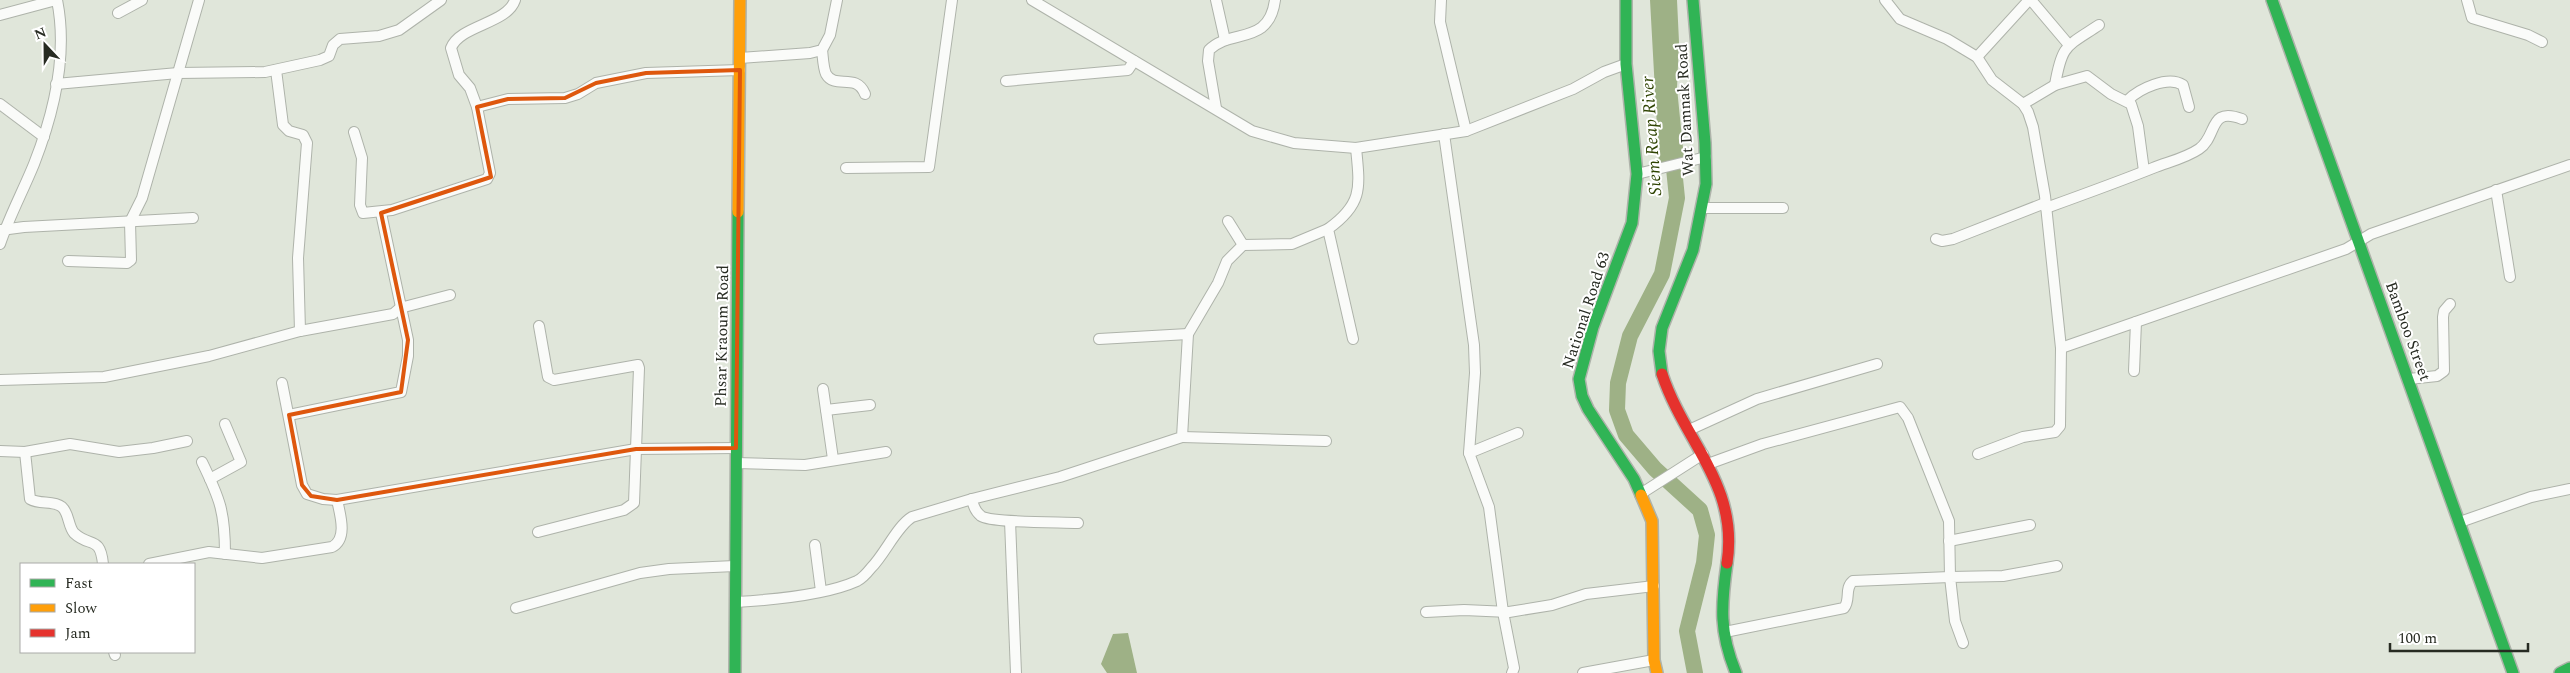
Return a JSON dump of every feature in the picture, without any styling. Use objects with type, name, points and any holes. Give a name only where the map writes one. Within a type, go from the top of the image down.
[{"type":"main road","name":"Phsar Kraoum Road","points":[[735,673],[740,0]]},
{"type":"main road","name":"National Road 63","points":[[1626,0],[1626,64],[1643,173],[1632,223],[1593,328],[1579,379],[1582,396],[1588,409],[1642,494],[1654,528],[1654,660],[1656,673]]},
{"type":"main road","name":"Wat Damnak Road","points":[[1693,0],[1703,208],[1689,263],[1661,332],[1659,352],[1663,377],[1672,401],[1706,459],[1726,502],[1730,536],[1729,563],[1721,609],[1736,673]]},
{"type":"main road","name":"Bamboo Street","points":[[2272,0],[2514,673]]},
{"type":"main road","points":[[2560,673],[2570,668]]},
{"type":"street","points":[[0,15],[57,0],[62,44],[56,84],[44,137],[2,230],[0,244]]},
{"type":"street","points":[[118,14],[142,0]]},
{"type":"street","points":[[68,261],[127,263],[131,260],[130,222],[142,198],[199,0]]},
{"type":"street","points":[[56,84],[178,73],[227,74],[276,70],[326,58],[333,45],[340,39],[379,36],[399,30],[441,0]]},
{"type":"street","points":[[354,132],[362,158],[360,210],[363,214],[381,213],[489,177],[477,107],[470,88],[459,75],[451,48],[459,38],[508,11],[515,0]]},
{"type":"street","points":[[836,0],[830,35],[822,50],[827,76],[831,80],[856,82],[865,94]]},
{"type":"street","points":[[846,168],[928,167],[952,0]]},
{"type":"street","points":[[1032,0],[1216,108],[1252,132],[1294,143],[1356,148],[1466,131],[1573,89],[1604,72],[1626,64]]},
{"type":"street","points":[[1216,0],[1225,40]]},
{"type":"street","points":[[1216,108],[1208,61],[1209,50],[1225,40],[1243,37],[1255,32],[1267,22],[1276,0]]},
{"type":"street","points":[[1441,0],[1440,22],[1466,131]]},
{"type":"street","points":[[1885,0],[1900,19],[1948,39],[1977,57],[1992,80],[2023,104],[2033,127],[2046,206],[2061,348],[2060,426],[2055,432],[2023,437],[1978,454]]},
{"type":"street","points":[[1977,57],[2030,0],[2068,45]]},
{"type":"street","points":[[2467,0],[2472,18],[2528,35],[2542,42]]},
{"type":"street","points":[[2055,85],[2060,57],[2068,45],[2099,25]]},
{"type":"street","points":[[740,58],[810,53],[822,50]]},
{"type":"street","points":[[1006,81],[1128,70],[1134,61]]},
{"type":"street","points":[[276,70],[283,125],[288,131],[303,135],[308,143],[298,258],[300,331]]},
{"type":"street","points":[[477,107],[508,99],[565,98],[578,94],[596,83],[646,74],[740,70]]},
{"type":"street","points":[[2023,104],[2055,85],[2087,76],[2111,94],[2128,100],[2132,104],[2138,126],[2144,171]]},
{"type":"street","points":[[2128,100],[2137,92],[2175,82],[2183,85],[2189,107]]},
{"type":"street","points":[[0,104],[44,137]]},
{"type":"street","points":[[1936,239],[1942,241],[1953,239],[2115,184],[2199,149],[2214,124],[2223,116],[2229,115],[2242,119]]},
{"type":"street","points":[[1444,134],[1475,353],[1469,453],[1489,507],[1503,612],[1514,668],[1512,673]]},
{"type":"street","points":[[1182,436],[1188,334],[1218,283],[1227,261],[1233,252],[1243,245],[1292,244],[1328,230],[1344,218],[1355,203],[1359,178],[1356,148]]},
{"type":"street","points":[[1643,173],[1702,158]]},
{"type":"street","points":[[2061,348],[2346,249],[2371,234],[2570,165]]},
{"type":"street","points":[[2496,190],[2510,276]]},
{"type":"street","points":[[1703,208],[1782,208]]},
{"type":"street","points":[[289,415],[401,392],[408,356],[408,340],[381,213]]},
{"type":"street","points":[[2,230],[24,226],[193,218]]},
{"type":"street","points":[[1228,221],[1243,245]]},
{"type":"street","points":[[1328,230],[1353,339]]},
{"type":"street","points":[[0,380],[104,377],[209,356],[300,331],[393,314],[400,308],[450,295]]},
{"type":"street","points":[[2409,379],[2438,376],[2444,370],[2442,323],[2444,311],[2450,304]]},
{"type":"street","points":[[2134,371],[2136,322]]},
{"type":"street","points":[[538,532],[630,507],[634,503],[638,365],[554,380],[548,377],[539,326]]},
{"type":"street","points":[[1099,339],[1188,334]]},
{"type":"street","points":[[1689,430],[1757,398],[1877,364]]},
{"type":"street","points":[[282,383],[305,490],[311,496],[337,500],[636,449],[736,448]]},
{"type":"street","points":[[823,389],[833,459]]},
{"type":"street","points":[[826,410],[870,405]]},
{"type":"street","points":[[1642,494],[1685,466],[1900,408],[1908,418],[1949,521],[1950,577],[1954,621],[1963,643]]},
{"type":"street","points":[[210,479],[241,462],[225,424]]},
{"type":"street","points":[[1469,453],[1518,433]]},
{"type":"street","points":[[736,602],[781,598],[821,591],[861,579],[882,556],[905,523],[912,517],[972,499],[1060,477],[1182,436],[1326,441]]},
{"type":"street","points":[[0,451],[26,452],[70,444],[119,452],[187,441]]},
{"type":"street","points":[[26,452],[30,499],[56,504],[64,509],[74,533],[94,542],[100,548],[103,563]]},
{"type":"street","points":[[736,463],[806,465],[833,459],[886,452]]},
{"type":"street","points":[[202,462],[219,498],[225,525],[225,554]]},
{"type":"street","points":[[2460,522],[2532,497],[2570,489]]},
{"type":"street","points":[[972,499],[976,510],[983,517],[1010,521],[1078,523]]},
{"type":"street","points":[[154,563],[200,553],[262,558],[303,553],[336,545],[342,533],[337,500]]},
{"type":"street","points":[[1010,521],[1016,673]]},
{"type":"street","points":[[1949,541],[2030,526]]},
{"type":"street","points":[[815,545],[821,591]]},
{"type":"street","points":[[516,608],[640,573],[669,569],[735,566]]},
{"type":"street","points":[[1725,632],[1844,608],[1847,604],[1850,583],[1860,580],[2003,576],[2056,566]]},
{"type":"street","points":[[1426,612],[1464,610],[1503,612],[1552,606],[1586,594],[1654,586]]},
{"type":"street","points":[[1583,673],[1654,660]]},
{"type":"highlighted area","points":[[740,70],[736,448],[636,449],[337,500],[311,496],[302,485],[289,415],[401,392],[404,383],[408,340],[381,213],[491,177],[477,107],[508,99],[565,98],[596,83],[646,73]]},
{"type":"shaded area","points":[[1650,0],[1677,0],[1679,42],[1677,88],[1684,158],[1659,164]]},
{"type":"shaded area","points":[[1128,633],[1137,673],[1107,673],[1101,664],[1113,634]]},
{"type":"waterway","name":"Siem Reap River","points":[[1672,149],[1677,198],[1662,274],[1630,336],[1618,383],[1617,410],[1626,435],[1655,469],[1700,510],[1707,535],[1704,563],[1687,631],[1695,673]]},
{"type":"traffic: fast","points":[[1626,0],[1626,64],[1637,174],[1632,223],[1593,327],[1579,379],[1582,396],[1588,409],[1634,479],[1641,495]]},
{"type":"traffic: fast","points":[[1662,374],[1659,351],[1662,328],[1693,250],[1706,184],[1705,143],[1693,0]]},
{"type":"traffic: fast","points":[[2272,0],[2513,673]]},
{"type":"traffic: fast","points":[[735,673],[738,212]]},
{"type":"traffic: fast","points":[[1727,563],[1723,593],[1724,632],[1730,658],[1736,673]]},
{"type":"traffic: fast","points":[[2560,673],[2570,668]]},
{"type":"traffic: slow","points":[[738,212],[740,0]]},
{"type":"traffic: slow","points":[[1641,495],[1652,521],[1654,660],[1657,673]]},
{"type":"traffic: jam","points":[[1662,374],[1672,399],[1718,487],[1725,510],[1729,535],[1727,563]]}]
